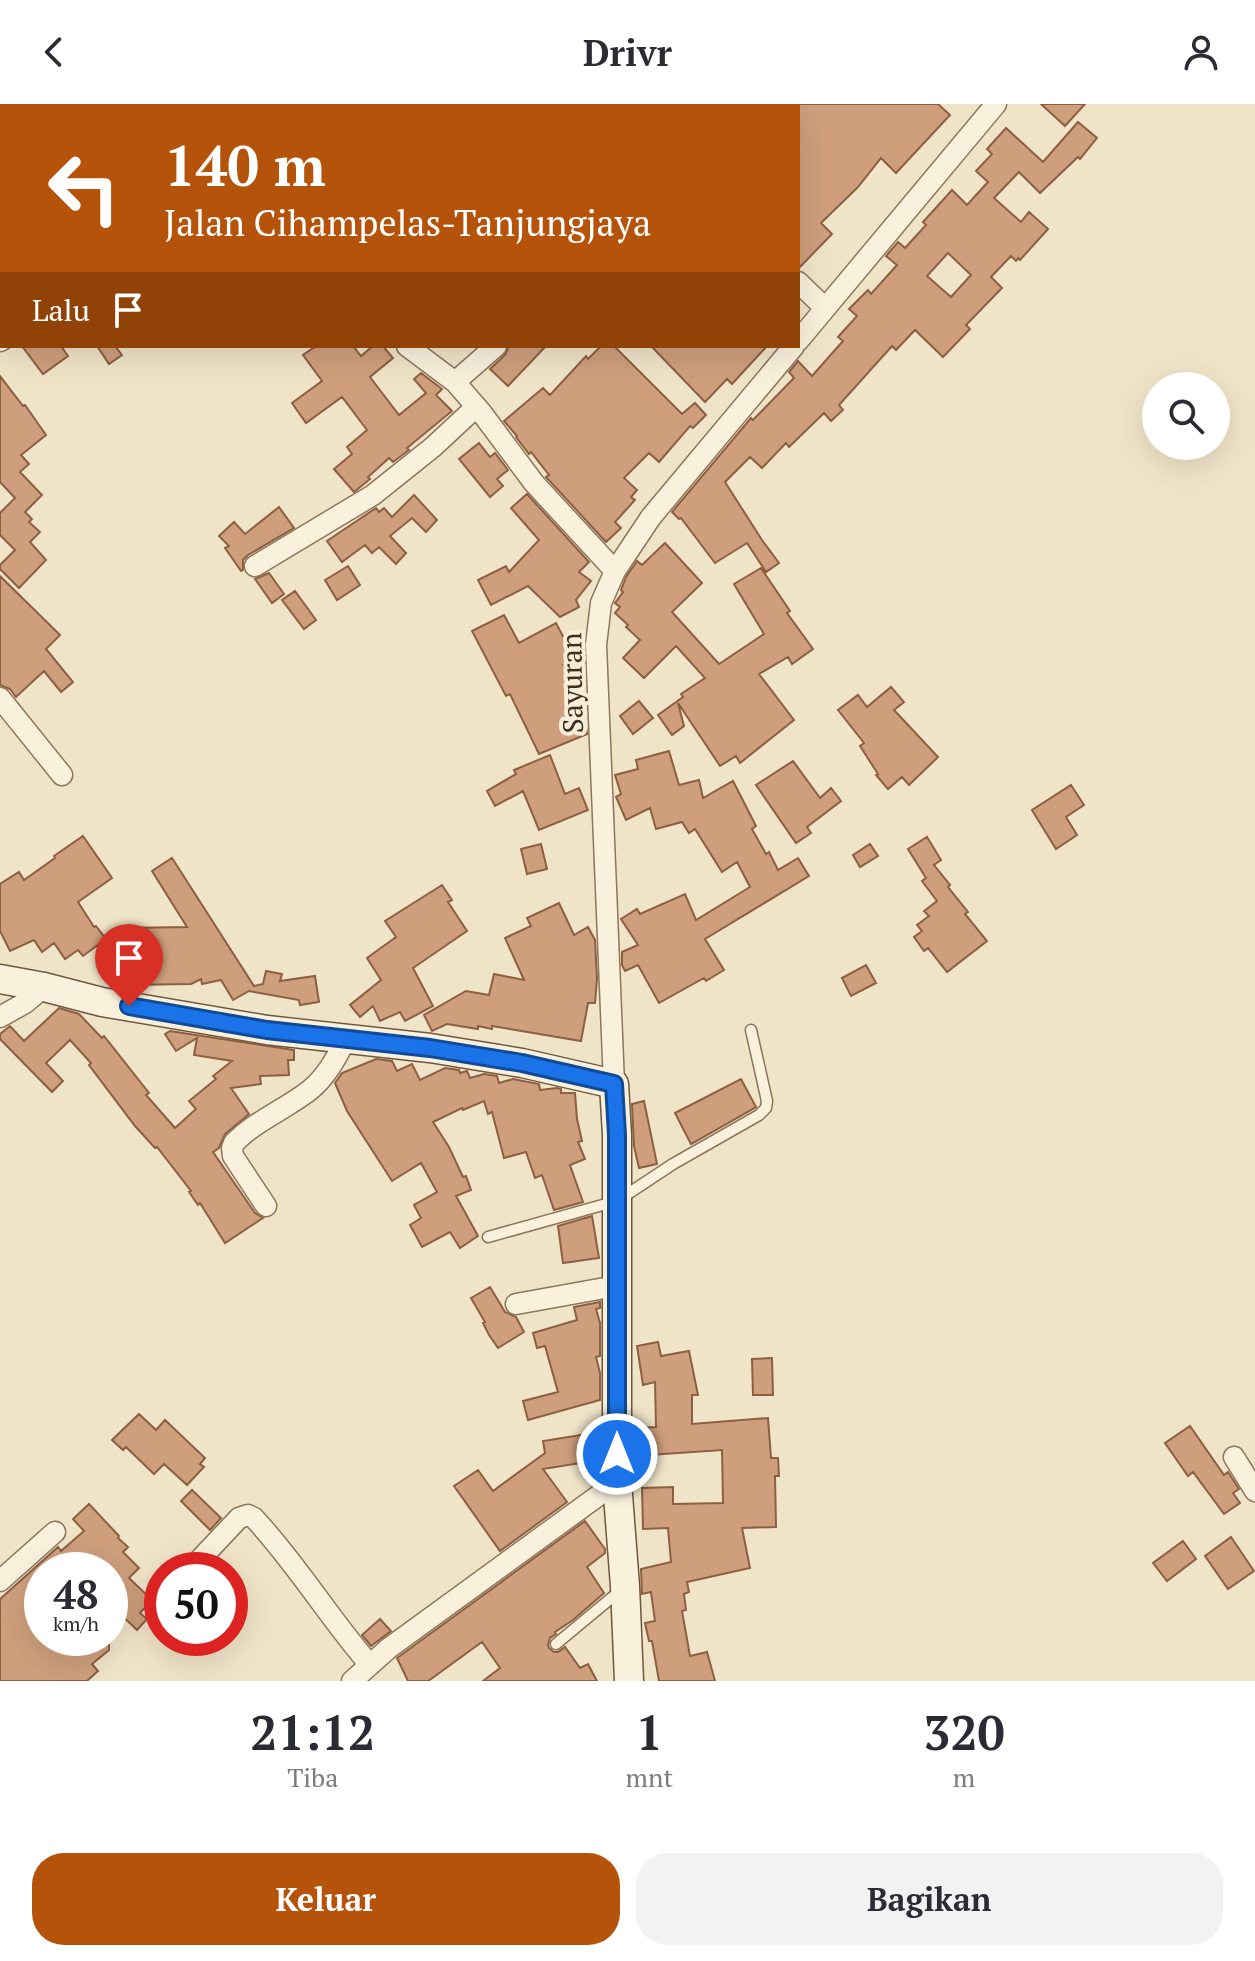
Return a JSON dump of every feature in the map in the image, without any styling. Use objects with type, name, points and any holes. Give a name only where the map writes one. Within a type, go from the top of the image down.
[{"type":"main road","points":[[0,979],[102,1002],[267,1030],[507,1060],[614,1084],[617,1135],[617,1482],[629,1681]]},
{"type":"street","points":[[800,339],[996,104]]},
{"type":"street","points":[[800,284],[825,308]]},
{"type":"street","points":[[410,348],[455,382],[534,483],[615,571]]},
{"type":"street","points":[[455,382],[494,348]]},
{"type":"street","name":"Sayuran","points":[[614,1084],[596,645],[601,603],[615,571],[651,517],[792,348]]},
{"type":"street","points":[[255,566],[373,495],[433,447],[476,407]]},
{"type":"street","points":[[0,698],[62,775]]},
{"type":"street","points":[[0,1017],[25,1003],[44,987]]},
{"type":"street","points":[[266,1206],[233,1156],[234,1143],[312,1088],[329,1071],[346,1039]]},
{"type":"street","points":[[516,1304],[616,1286]]},
{"type":"street","points":[[1234,1457],[1255,1491]]},
{"type":"street","points":[[352,1681],[413,1630],[617,1482]]},
{"type":"street","points":[[207,1552],[239,1518],[248,1515],[254,1518],[370,1665]]},
{"type":"street","points":[[0,1581],[55,1532]]},
{"type":"lane","points":[[488,1237],[617,1201],[673,1164],[759,1115],[766,1108],[767,1101],[751,1030]]},
{"type":"lane","points":[[556,1644],[625,1586]]},
{"type":"building","points":[[800,104],[938,104],[950,115],[896,173],[881,158],[858,187],[821,223],[832,234],[800,267]]},
{"type":"building","points":[[1041,104],[1085,104],[1065,126]]},
{"type":"building","points":[[1078,122],[1097,138],[1080,159],[1078,157],[1040,193],[1019,172],[994,198],[1021,222],[1029,212],[1048,229],[1020,260],[1018,258],[1016,261],[1011,256],[991,277],[1002,288],[966,325],[970,329],[943,357],[915,330],[896,350],[892,346],[839,405],[843,410],[831,421],[824,413],[789,447],[786,443],[762,468],[750,457],[725,482],[779,563],[766,572],[747,543],[715,563],[681,518],[672,512],[751,418],[753,420],[794,378],[789,372],[798,361],[812,376],[843,341],[838,337],[857,316],[849,309],[868,290],[871,294],[897,265],[886,256],[898,242],[905,248],[952,190],[967,205],[988,182],[976,171],[992,154],[987,149],[1006,128],[1043,162]],"holes":[[[948,253],[971,275],[951,297],[927,276]]]},
{"type":"building","points":[[24,348],[62,348],[68,356],[43,374]]},
{"type":"building","points":[[98,348],[117,348],[122,355],[109,364]]},
{"type":"building","points":[[313,348],[355,348],[361,356],[371,348],[385,348],[393,358],[370,377],[399,415],[426,393],[414,379],[421,373],[442,389],[436,395],[452,411],[393,462],[389,458],[354,492],[334,469],[352,454],[347,447],[367,430],[342,397],[306,423],[292,403],[322,381],[303,355]]},
{"type":"building","points":[[508,348],[544,348],[508,386],[490,369]]},
{"type":"building","points":[[599,348],[616,348],[682,414],[695,403],[706,415],[693,428],[690,426],[659,462],[649,453],[624,478],[637,490],[631,497],[635,500],[615,522],[621,528],[606,542],[546,477],[549,475],[504,421],[543,388],[550,395],[586,356],[588,359]]},
{"type":"building","points":[[653,348],[765,348],[732,384],[727,379],[705,402]]},
{"type":"building","points":[[0,376],[46,435],[21,455],[29,464],[20,472],[42,495],[25,512],[32,519],[29,522],[40,532],[30,542],[46,560],[19,588],[0,569],[0,565],[15,550],[0,535],[0,513],[15,498],[0,482]]},
{"type":"building","points":[[479,443],[490,457],[495,453],[508,470],[497,479],[503,486],[490,497],[459,459]]},
{"type":"building","points":[[527,494],[589,562],[579,572],[591,581],[576,600],[579,607],[560,617],[528,586],[491,605],[478,580],[506,566],[509,572],[539,540],[511,508]]},
{"type":"building","points":[[414,495],[437,520],[426,532],[412,518],[390,536],[406,553],[396,564],[379,547],[372,553],[365,545],[342,562],[327,541],[376,508],[379,512],[384,508],[392,517]]},
{"type":"building","points":[[279,507],[294,528],[248,555],[243,560],[241,571],[225,548],[229,546],[219,536],[234,522],[245,534]]},
{"type":"building","points":[[665,543],[702,583],[672,612],[719,664],[764,634],[734,584],[761,568],[790,611],[787,613],[813,649],[792,664],[788,657],[759,674],[794,720],[740,763],[736,756],[720,766],[678,703],[684,726],[672,735],[658,715],[705,678],[676,646],[644,678],[623,658],[640,640],[615,613],[620,607],[615,603],[637,561],[642,565]]},
{"type":"building","points":[[348,566],[360,585],[337,600],[325,580]]},
{"type":"building","points":[[269,573],[284,594],[272,603],[255,579]]},
{"type":"building","points":[[0,576],[60,635],[46,649],[73,682],[61,692],[44,671],[16,697],[10,689],[0,685]]},
{"type":"building","points":[[295,591],[316,620],[304,629],[282,600]]},
{"type":"building","points":[[504,615],[519,643],[556,623],[575,659],[563,665],[582,703],[577,705],[587,734],[539,754],[510,694],[506,696],[472,631]]},
{"type":"building","points":[[891,687],[904,702],[894,710],[938,757],[909,785],[902,777],[888,789],[876,775],[860,746],[864,743],[838,710],[858,695],[867,707]]},
{"type":"building","points":[[639,701],[653,718],[633,734],[620,716]]},
{"type":"building","points":[[669,751],[679,785],[699,780],[703,798],[733,781],[756,826],[752,829],[778,870],[798,858],[809,876],[705,939],[724,970],[659,1003],[638,965],[625,971],[622,965],[622,952],[638,945],[621,919],[637,909],[640,914],[685,894],[696,920],[750,887],[737,862],[722,872],[695,829],[689,833],[682,822],[656,829],[650,808],[626,820],[616,797],[621,794],[615,775],[638,769],[636,760]]},
{"type":"building","points":[[550,755],[565,794],[579,788],[588,810],[539,830],[523,791],[495,806],[487,791],[516,774],[514,770]]},
{"type":"building","points":[[793,761],[820,798],[831,788],[841,801],[807,827],[811,833],[796,843],[756,785]]},
{"type":"building","points":[[1071,785],[1084,805],[1066,817],[1077,835],[1056,849],[1032,810]]},
{"type":"building","points":[[83,836],[112,878],[78,902],[106,939],[83,956],[78,950],[65,959],[54,943],[42,952],[34,940],[10,951],[0,931],[0,884],[19,872],[24,880]]},
{"type":"building","points":[[927,837],[941,860],[934,865],[968,912],[965,914],[987,941],[947,972],[928,948],[924,951],[914,937],[922,931],[917,925],[929,916],[924,911],[937,901],[922,881],[926,878],[908,849]]},
{"type":"building","points":[[541,844],[547,869],[527,874],[521,849]]},
{"type":"building","points":[[870,844],[878,856],[860,867],[853,855]]},
{"type":"building","points":[[172,858],[254,986],[263,984],[266,971],[282,974],[280,981],[315,976],[319,1002],[300,1005],[299,1000],[249,991],[233,1000],[221,980],[202,984],[201,979],[191,984],[126,985],[124,928],[187,927],[152,871]]},
{"type":"building","points":[[442,885],[452,900],[448,902],[467,931],[413,968],[433,1006],[405,1021],[400,1012],[380,1021],[373,1006],[360,1017],[350,1005],[381,980],[367,958],[396,937],[385,921]]},
{"type":"building","points":[[559,903],[574,935],[588,927],[595,940],[595,1003],[588,1003],[581,1041],[492,1026],[492,1029],[478,1026],[478,1029],[447,1024],[432,1031],[424,1015],[466,991],[489,995],[494,974],[524,980],[505,938],[531,926],[527,918]]},
{"type":"building","points":[[866,965],[876,983],[851,996],[842,978]]},
{"type":"building","points":[[59,1008],[79,1014],[102,1038],[104,1036],[149,1093],[146,1095],[175,1128],[196,1109],[189,1101],[232,1061],[194,1055],[197,1038],[176,1051],[165,1034],[170,1031],[294,1050],[294,1060],[288,1060],[289,1075],[260,1076],[261,1084],[231,1088],[249,1114],[225,1134],[219,1148],[213,1152],[255,1213],[263,1218],[225,1243],[191,1191],[157,1147],[135,1126],[89,1065],[91,1063],[70,1040],[46,1063],[63,1081],[52,1092],[0,1039],[0,1034],[10,1026],[24,1041]]},
{"type":"building","points":[[376,1059],[392,1061],[397,1071],[412,1064],[420,1080],[445,1068],[459,1070],[460,1073],[467,1071],[470,1078],[484,1074],[497,1076],[499,1083],[513,1079],[539,1084],[540,1090],[557,1088],[561,1089],[561,1093],[575,1093],[582,1141],[578,1142],[585,1159],[570,1165],[583,1202],[554,1210],[542,1175],[535,1178],[526,1152],[504,1158],[492,1112],[488,1114],[484,1101],[433,1122],[463,1177],[466,1176],[471,1190],[456,1196],[478,1236],[460,1248],[450,1232],[422,1247],[410,1225],[421,1218],[414,1205],[437,1192],[421,1163],[392,1181],[347,1111],[335,1083],[342,1073]]},
{"type":"building","points":[[741,1079],[756,1107],[691,1144],[675,1113]]},
{"type":"building","points":[[644,1101],[657,1164],[639,1168],[634,1146],[632,1104]]},
{"type":"building","points":[[592,1216],[599,1258],[563,1263],[558,1226]]},
{"type":"building","points":[[490,1287],[505,1312],[516,1317],[524,1332],[498,1348],[471,1298]]},
{"type":"building","points":[[600,1302],[600,1308],[596,1309],[600,1323],[600,1356],[596,1357],[600,1373],[600,1400],[528,1420],[523,1401],[558,1392],[545,1346],[537,1348],[533,1333],[577,1320],[574,1307]]},
{"type":"building","points":[[658,1342],[661,1356],[689,1351],[698,1395],[692,1395],[692,1424],[768,1418],[771,1458],[778,1458],[779,1476],[775,1476],[776,1527],[742,1528],[750,1568],[687,1582],[689,1592],[684,1594],[686,1610],[682,1611],[690,1656],[707,1652],[715,1681],[659,1681],[652,1641],[649,1641],[645,1623],[655,1621],[651,1592],[642,1594],[641,1569],[671,1562],[668,1528],[643,1529],[642,1488],[673,1487],[673,1504],[723,1503],[722,1450],[635,1456],[634,1428],[656,1427],[655,1382],[643,1385],[637,1346]]},
{"type":"building","points":[[772,1358],[773,1395],[753,1395],[752,1359]]},
{"type":"building","points":[[139,1414],[156,1430],[165,1420],[205,1458],[200,1464],[204,1467],[187,1485],[164,1464],[154,1474],[126,1447],[123,1450],[112,1440]]},
{"type":"building","points":[[1190,1426],[1224,1475],[1228,1472],[1239,1489],[1233,1493],[1240,1503],[1224,1514],[1193,1472],[1188,1476],[1165,1443]]},
{"type":"building","points":[[600,1432],[600,1460],[543,1469],[567,1502],[500,1551],[454,1486],[478,1470],[493,1491],[545,1453],[543,1441]]},
{"type":"building","points":[[192,1490],[221,1518],[210,1530],[181,1501]]},
{"type":"building","points":[[89,1504],[128,1547],[123,1552],[52,1552],[58,1547],[61,1551],[84,1531],[73,1519]]},
{"type":"building","points":[[585,1521],[605,1549],[605,1553],[587,1567],[604,1593],[555,1632],[548,1645],[554,1652],[565,1647],[580,1668],[588,1664],[597,1681],[483,1681],[500,1668],[482,1642],[428,1681],[408,1681],[397,1658]]},
{"type":"building","points":[[1231,1537],[1254,1571],[1228,1589],[1205,1556]]},
{"type":"building","points":[[1183,1541],[1196,1559],[1167,1581],[1153,1563]]},
{"type":"building","points":[[128,1557],[139,1568],[129,1578],[144,1592],[144,1609],[140,1613],[144,1622],[137,1630],[128,1621]]},
{"type":"building","points":[[24,1577],[24,1656],[102,1656],[92,1664],[98,1671],[87,1681],[0,1681],[0,1599]]},
{"type":"building","points":[[380,1619],[391,1631],[371,1646],[362,1635]]},
{"type":"route","points":[[129,1006],[267,1030],[430,1048],[522,1063],[614,1084],[617,1135],[617,1454]]}]
